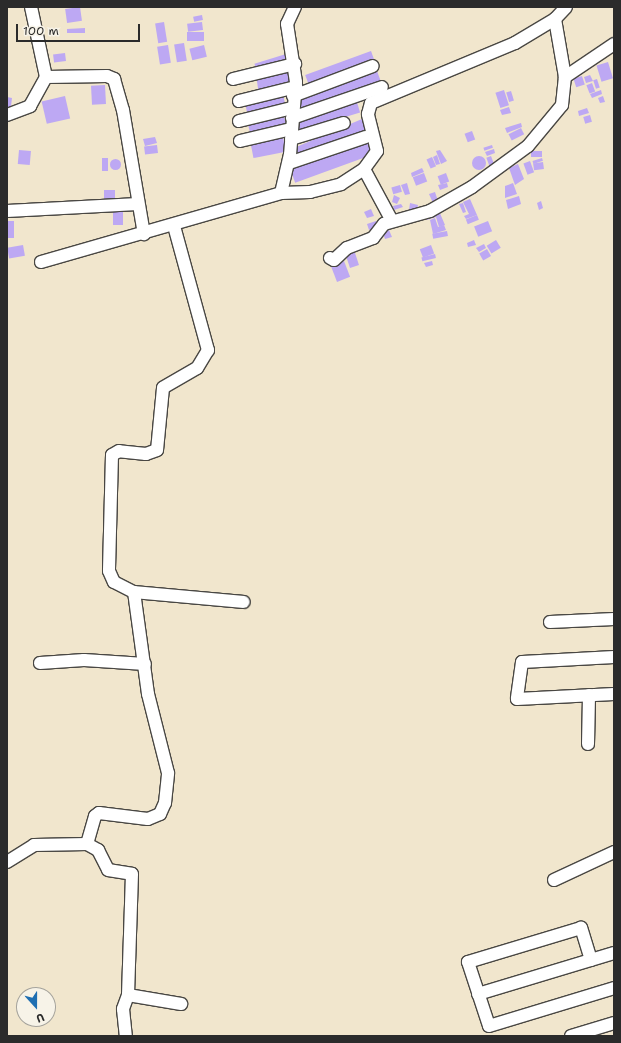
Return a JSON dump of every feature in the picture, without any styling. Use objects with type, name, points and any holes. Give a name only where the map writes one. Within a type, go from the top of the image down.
[{"type":"street","points":[[7,115],[30,106],[46,77],[31,7]]},
{"type":"street","points":[[281,193],[288,163],[295,64],[287,24],[295,7]]},
{"type":"street","points":[[41,262],[174,226],[281,193],[329,188],[348,181],[374,159],[378,147],[368,116],[371,103],[515,43],[555,19],[566,7]]},
{"type":"street","points":[[330,258],[334,260],[347,248],[373,238],[381,226],[392,220],[430,211],[512,162],[562,105],[565,77],[555,19]]},
{"type":"street","points":[[565,77],[614,44]]},
{"type":"street","points":[[233,79],[295,64]]},
{"type":"street","points":[[240,142],[373,66]]},
{"type":"street","points":[[46,77],[107,76],[114,79],[123,110],[144,234]]},
{"type":"street","points":[[239,121],[292,113],[382,87]]},
{"type":"street","points":[[239,101],[344,123]]},
{"type":"street","points":[[288,163],[366,138]]},
{"type":"street","points":[[364,169],[392,220]]},
{"type":"street","points":[[7,211],[138,204]]},
{"type":"street","points":[[174,226],[208,350],[197,368],[163,388],[157,450],[146,454],[118,451],[112,455],[109,571],[114,582],[134,592],[244,602]]},
{"type":"street","points":[[87,844],[98,814],[148,819],[160,814],[165,803],[168,773],[152,718],[134,592]]},
{"type":"street","points":[[550,622],[614,619]]},
{"type":"street","points":[[614,657],[522,662],[517,699],[614,694]]},
{"type":"street","points":[[40,663],[84,660],[145,664]]},
{"type":"street","points":[[588,744],[589,696]]},
{"type":"street","points":[[7,862],[34,845],[87,844],[98,850],[108,870],[132,874],[128,995],[124,1009],[126,1036]]},
{"type":"street","points":[[554,880],[614,852]]},
{"type":"street","points":[[591,960],[581,928],[468,962],[489,1026],[614,988]]},
{"type":"street","points":[[478,994],[614,953]]},
{"type":"street","points":[[128,995],[181,1004]]},
{"type":"street","points":[[571,1036],[614,1023]]},
{"type":"building","points":[[80,7],[82,21],[67,23],[65,9]]},
{"type":"building","points":[[202,15],[203,20],[194,22],[193,17]]},
{"type":"building","points":[[164,22],[167,42],[158,43],[155,23]]},
{"type":"building","points":[[202,22],[203,30],[188,32],[187,24]]},
{"type":"building","points":[[85,28],[85,33],[67,33],[67,29]]},
{"type":"building","points":[[187,32],[204,32],[204,41],[187,41]]},
{"type":"building","points":[[184,43],[187,61],[177,62],[174,45]]},
{"type":"building","points":[[168,45],[171,63],[160,64],[157,47]]},
{"type":"building","points":[[204,45],[207,57],[192,60],[189,49]]},
{"type":"building","points":[[371,51],[375,62],[309,86],[305,75]]},
{"type":"building","points":[[65,53],[66,61],[54,62],[53,54]]},
{"type":"building","points":[[286,54],[289,64],[257,73],[254,64]]},
{"type":"building","points":[[608,62],[613,78],[601,82],[597,66]]},
{"type":"building","points":[[377,71],[381,82],[299,112],[295,101]]},
{"type":"building","points":[[288,72],[290,86],[258,90],[256,76]]},
{"type":"building","points":[[590,75],[593,81],[586,83],[584,77]]},
{"type":"building","points":[[582,76],[585,85],[576,87],[573,79]]},
{"type":"building","points":[[597,79],[600,88],[596,89],[593,80]]},
{"type":"building","points":[[592,83],[595,91],[590,94],[586,85]]},
{"type":"building","points":[[105,85],[106,104],[92,105],[91,86]]},
{"type":"building","points":[[504,90],[509,105],[500,108],[495,93]]},
{"type":"building","points":[[601,90],[602,94],[592,98],[590,94]]},
{"type":"building","points":[[511,91],[514,101],[509,102],[506,92]]},
{"type":"building","points":[[283,94],[286,108],[248,116],[245,102]]},
{"type":"building","points":[[65,96],[70,118],[47,124],[42,101]]},
{"type":"building","points":[[603,96],[605,102],[600,103],[598,98]]},
{"type":"building","points":[[7,97],[12,98],[10,114],[7,113]]},
{"type":"building","points":[[356,99],[360,112],[297,132],[293,118]]},
{"type":"building","points":[[509,107],[511,113],[502,115],[500,110]]},
{"type":"building","points":[[587,108],[589,113],[579,116],[578,111]]},
{"type":"building","points":[[590,115],[592,122],[585,124],[583,117]]},
{"type":"building","points":[[284,116],[287,128],[251,137],[248,125]]},
{"type":"building","points":[[362,119],[367,131],[299,160],[294,148]]},
{"type":"building","points":[[521,123],[522,127],[507,133],[505,128]]},
{"type":"building","points":[[521,128],[524,134],[512,141],[509,134]]},
{"type":"building","points":[[472,131],[475,139],[468,142],[465,134]]},
{"type":"building","points":[[155,137],[157,143],[145,146],[143,139]]},
{"type":"building","points":[[283,137],[286,152],[253,158],[251,143]]},
{"type":"building","points":[[369,140],[374,154],[295,183],[290,169]]},
{"type":"building","points":[[157,145],[158,153],[145,155],[144,147]]},
{"type":"building","points":[[492,145],[493,148],[484,151],[483,148]]},
{"type":"building","points":[[494,149],[495,153],[487,156],[485,152]]},
{"type":"building","points":[[19,150],[31,151],[30,165],[18,164]]},
{"type":"building","points":[[440,150],[447,161],[441,164],[436,151]]},
{"type":"building","points":[[531,151],[542,151],[542,157],[531,157]]},
{"type":"building","points":[[437,155],[440,164],[436,165],[433,157]]},
{"type":"building","points":[[479,156],[484,158],[486,163],[484,168],[479,170],[474,168],[472,163],[474,158]]},
{"type":"building","points":[[491,156],[494,164],[490,166],[486,158]]},
{"type":"building","points":[[432,157],[436,166],[431,169],[427,159]]},
{"type":"building","points":[[102,158],[108,158],[108,171],[102,171]]},
{"type":"building","points":[[115,158],[119,160],[121,164],[119,168],[115,170],[111,168],[109,164],[111,160]]},
{"type":"building","points":[[542,158],[543,161],[533,164],[532,161]]},
{"type":"building","points":[[530,161],[534,172],[528,175],[523,163]]},
{"type":"building","points":[[543,162],[544,169],[534,170],[533,163]]},
{"type":"building","points":[[518,164],[524,179],[515,185],[509,168]]},
{"type":"building","points":[[422,168],[424,172],[412,177],[411,173]]},
{"type":"building","points":[[424,173],[427,181],[416,186],[413,177]]},
{"type":"building","points":[[446,173],[449,181],[441,185],[438,176]]},
{"type":"building","points":[[407,183],[410,194],[405,195],[401,185]]},
{"type":"building","points":[[447,183],[448,187],[440,190],[438,185]]},
{"type":"building","points":[[513,183],[517,194],[505,198],[505,186]]},
{"type":"building","points":[[400,185],[402,192],[393,194],[391,187]]},
{"type":"building","points":[[104,190],[115,190],[115,199],[104,199]]},
{"type":"building","points":[[435,192],[438,201],[433,203],[429,194]]},
{"type":"building","points":[[394,195],[400,198],[397,204],[392,202]]},
{"type":"building","points":[[519,196],[521,204],[508,209],[506,200]]},
{"type":"building","points":[[470,199],[477,215],[466,219],[464,216],[469,214],[463,202]]},
{"type":"building","points":[[541,201],[543,208],[539,210],[537,203]]},
{"type":"building","points":[[410,203],[418,205],[417,211],[409,210]]},
{"type":"building","points":[[463,203],[466,212],[463,213],[459,204]]},
{"type":"building","points":[[401,204],[403,207],[394,210],[393,206]]},
{"type":"building","points":[[371,209],[374,216],[367,218],[364,212]]},
{"type":"building","points":[[439,211],[445,225],[439,227],[436,217],[427,220],[426,216]]},
{"type":"building","points":[[113,212],[123,212],[123,225],[113,225]]},
{"type":"building","points":[[477,215],[479,220],[468,224],[466,219]]},
{"type":"building","points":[[435,218],[438,227],[444,225],[446,230],[433,234],[430,220]]},
{"type":"building","points":[[7,221],[14,221],[14,238],[7,238]]},
{"type":"building","points":[[376,221],[379,226],[369,230],[367,224]]},
{"type":"building","points":[[488,221],[492,231],[478,237],[474,227]]},
{"type":"building","points":[[389,230],[392,237],[385,239],[383,233]]},
{"type":"building","points":[[447,231],[448,236],[433,239],[432,234]]},
{"type":"building","points":[[474,240],[476,245],[468,247],[467,243]]},
{"type":"building","points":[[496,240],[501,248],[491,253],[487,246]]},
{"type":"building","points":[[484,244],[486,248],[479,252],[476,248]]},
{"type":"building","points":[[23,245],[25,256],[9,259],[7,248]]},
{"type":"building","points":[[431,245],[434,253],[423,258],[420,249]]},
{"type":"building","points":[[353,247],[359,265],[350,268],[345,253]]},
{"type":"building","points":[[487,249],[491,256],[483,260],[479,254]]},
{"type":"building","points":[[435,254],[436,258],[422,261],[421,257]]},
{"type":"building","points":[[344,261],[350,277],[337,282],[331,266]]},
{"type":"building","points":[[432,261],[433,265],[426,267],[424,263]]}]
